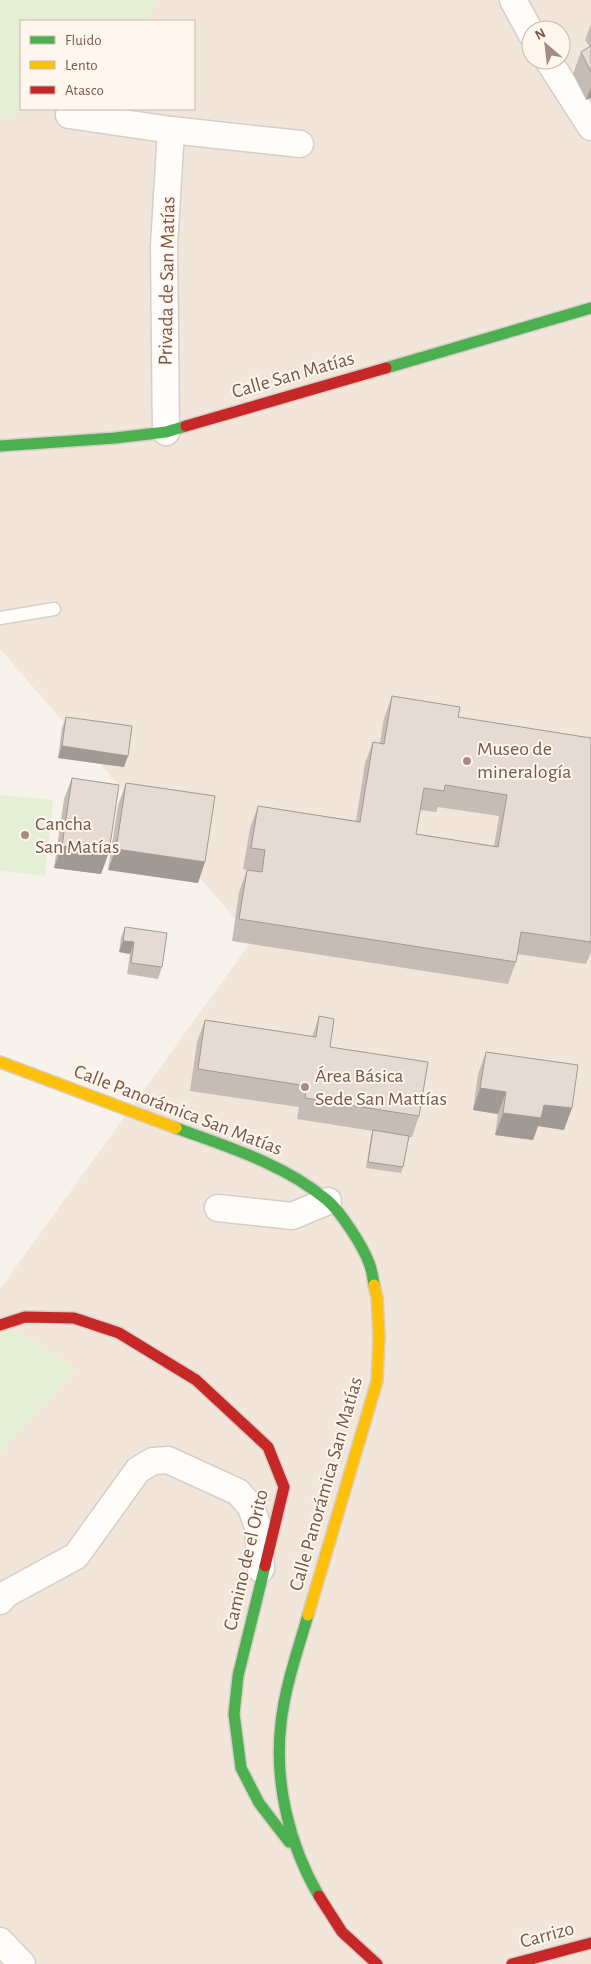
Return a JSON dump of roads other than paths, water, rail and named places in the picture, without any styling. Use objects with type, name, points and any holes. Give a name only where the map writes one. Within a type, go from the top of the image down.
[{"type":"street","points":[[512,0],[524,20]]},
{"type":"street","points":[[554,70],[591,128]]},
{"type":"street","points":[[69,116],[171,130],[300,144]]},
{"type":"street","name":"Privada de San Matías","points":[[166,432],[164,246],[171,130]]},
{"type":"street","name":"Calle San Matías","points":[[0,446],[116,438],[166,432],[591,308]]},
{"type":"street","name":"Calle Panorámica San Matías","points":[[0,1062],[251,1156],[295,1178],[328,1201],[352,1232],[369,1263],[378,1297],[380,1337],[377,1381],[288,1684],[281,1723],[279,1765],[286,1811],[299,1855],[318,1894],[342,1932],[377,1964]]},
{"type":"street","points":[[218,1208],[292,1216],[328,1201]]},
{"type":"street","name":"Camino de el Orito","points":[[0,1325],[25,1317],[74,1318],[119,1333],[196,1380],[268,1447],[284,1487],[238,1676],[234,1714],[240,1768],[259,1803],[299,1855]]},
{"type":"street","points":[[0,1601],[6,1594],[76,1556],[138,1470],[153,1461],[168,1460],[238,1492],[251,1507],[258,1527],[261,1580]]},
{"type":"street","points":[[0,1941],[22,1964]]},
{"type":"street","name":"Carrizo","points":[[512,1964],[591,1942]]},
{"type":"lane","points":[[0,618],[54,609]]},
{"type":"place","name":"Museo de mineralogía","points":[[467,761]]},
{"type":"place","name":"Cancha San Matías","points":[[25,835]]},
{"type":"place","name":"Área Básica Sede San Mattías","points":[[305,1087]]}]
